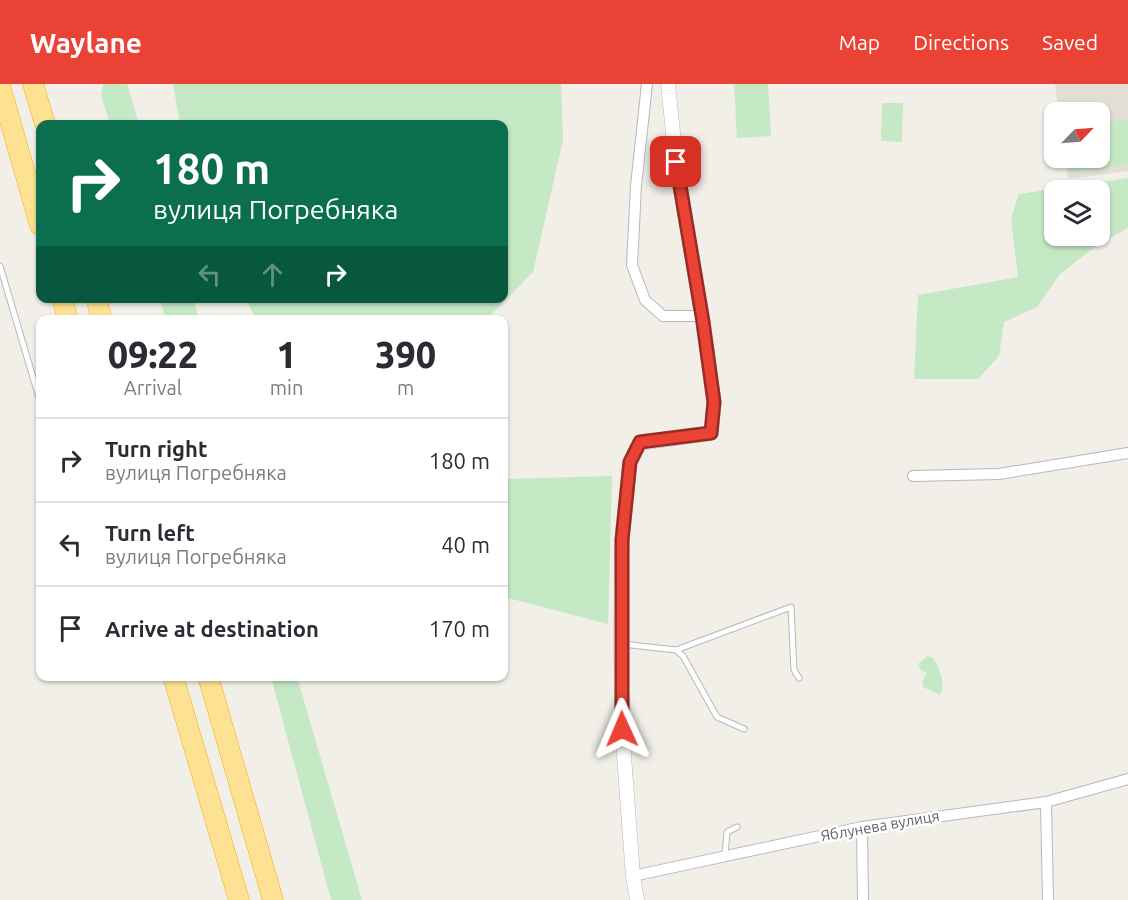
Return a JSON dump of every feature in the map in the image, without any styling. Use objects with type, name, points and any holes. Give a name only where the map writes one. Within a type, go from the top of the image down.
[{"type":"highway","points":[[33,84],[44,120]]},
{"type":"highway","points":[[0,86],[13,142],[36,213]]},
{"type":"highway","points":[[174,681],[239,900]]},
{"type":"highway","points":[[209,681],[273,900]]},
{"type":"street","points":[[647,84],[636,186],[632,265],[645,300],[663,316],[702,316]]},
{"type":"street","points":[[637,900],[633,876],[622,729],[622,540],[630,462],[640,442],[711,433],[714,402],[676,162],[668,84]]},
{"type":"street","points":[[913,476],[999,474],[1128,453]]},
{"type":"street","name":"Яблунева вулиця","points":[[633,876],[862,827],[1046,802],[1128,779]]},
{"type":"street","points":[[1046,802],[1048,900]]},
{"type":"street","points":[[862,827],[863,900]]},
{"type":"lane","points":[[0,266],[36,388]]},
{"type":"lane","points":[[621,644],[676,650],[791,607],[794,670],[799,678]]},
{"type":"lane","points":[[676,650],[683,656],[717,717],[744,729]]},
{"type":"lane","points":[[725,855],[727,832],[737,827]]},
{"type":"shaded area","points":[[1055,84],[1128,84],[1128,171],[1068,179],[1066,168],[1110,168],[1110,102],[1058,102]]},
{"type":"green space","points":[[103,84],[127,84],[138,120],[109,120],[101,95]]},
{"type":"green space","points":[[173,84],[561,84],[563,140],[533,272],[508,298],[508,120],[179,120]]},
{"type":"green space","points":[[734,84],[768,84],[771,136],[737,138]]},
{"type":"green space","points":[[882,103],[903,103],[902,142],[881,141]]},
{"type":"green space","points":[[1128,120],[1128,165],[1110,167],[1110,122]]},
{"type":"green space","points":[[1068,168],[1103,168],[1069,172]]},
{"type":"green space","points":[[1128,178],[1128,228],[1110,238],[1110,181]]},
{"type":"green space","points":[[1044,190],[1044,246],[1097,246],[1060,274],[1037,307],[1004,322],[999,356],[978,379],[914,379],[918,295],[1018,277],[1011,218],[1019,194]]},
{"type":"green space","points":[[161,303],[194,303],[198,315],[165,315]]},
{"type":"green space","points":[[248,303],[503,303],[491,315],[254,315]]},
{"type":"green space","points":[[612,476],[608,624],[508,598],[508,479]]},
{"type":"green space","points":[[928,656],[933,658],[941,676],[940,695],[923,687],[922,682],[927,673],[921,670],[918,664]]},
{"type":"green space","points":[[272,681],[298,681],[362,900],[331,900]]},
{"type":"route","points":[[622,729],[622,540],[630,462],[640,442],[711,433],[714,402],[676,162]]}]
